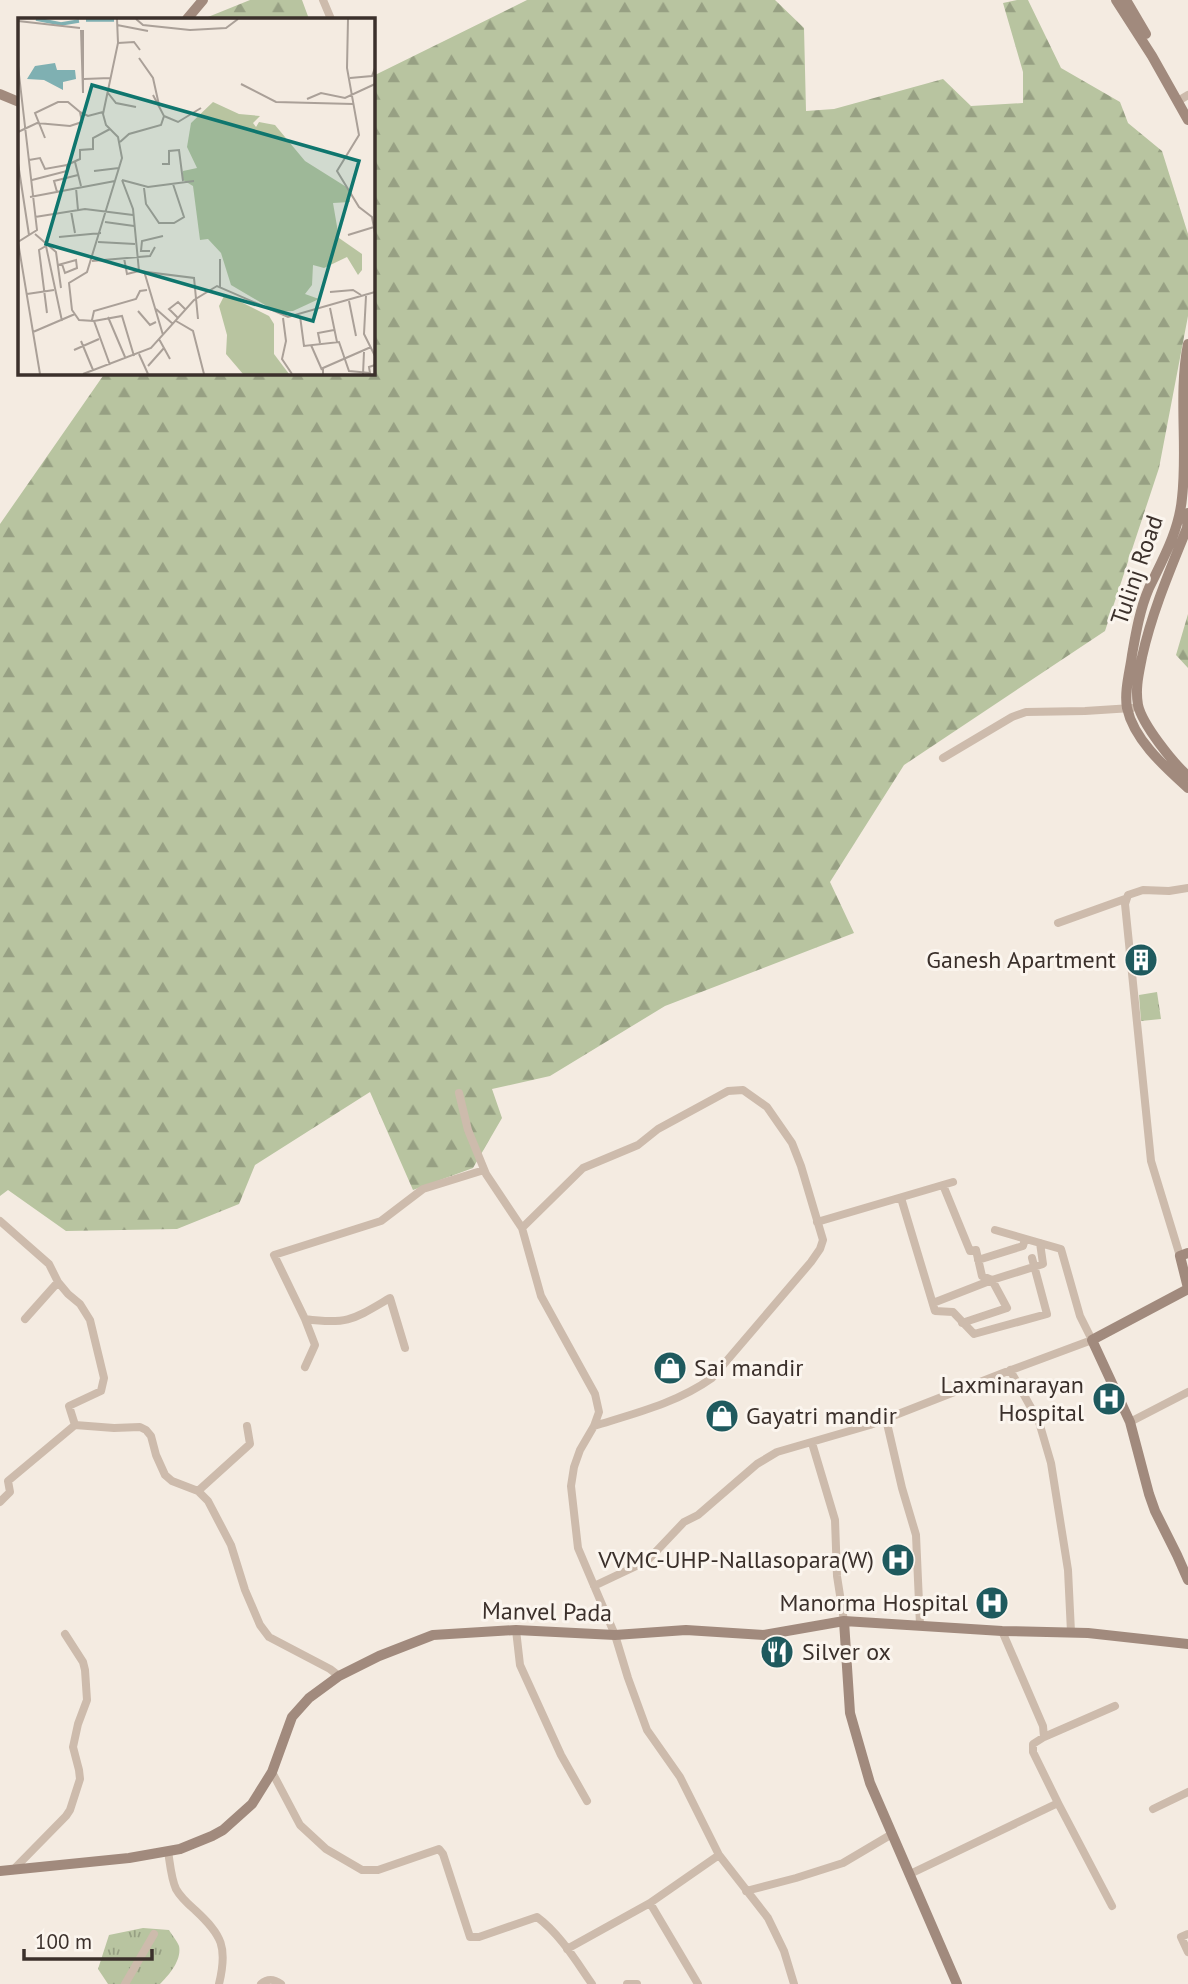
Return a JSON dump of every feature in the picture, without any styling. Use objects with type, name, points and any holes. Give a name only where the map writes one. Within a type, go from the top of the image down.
[{"type":"main road","points":[[188,18],[203,0]]},
{"type":"main road","points":[[1116,0],[1184,100]]},
{"type":"main road","points":[[1126,0],[1184,100],[1188,120]]},
{"type":"main road","points":[[0,94],[18,102]]},
{"type":"main road","name":"Tulinj Road","points":[[1188,344],[1184,367],[1183,498],[1177,528],[1148,592],[1136,630],[1127,693],[1137,730],[1148,747],[1188,788]]},
{"type":"main road","name":"Tulinj Road","points":[[1133,708],[1149,626],[1187,528],[1188,513]]},
{"type":"main road","points":[[1133,708],[1178,768],[1188,775]]},
{"type":"main road","points":[[1184,1254],[1188,1289],[1092,1340],[1130,1422],[1149,1494],[1188,1580]]},
{"type":"main road","points":[[844,1621],[850,1713],[870,1783],[957,1984]]},
{"type":"main road","name":"Manvel Pada","points":[[0,1871],[129,1858],[180,1849],[223,1830],[252,1804],[272,1772],[292,1717],[309,1698],[339,1676],[379,1656],[433,1635],[516,1630],[615,1635],[676,1630],[764,1635],[844,1621],[1002,1631],[1071,1632],[1188,1644]]},
{"type":"street","points":[[323,0],[331,18]]},
{"type":"street","points":[[943,758],[1012,717],[1026,712],[1133,708]]},
{"type":"street","points":[[1058,923],[1143,890],[1169,891],[1188,888]]},
{"type":"street","points":[[1125,899],[1152,1161],[1184,1254]]},
{"type":"street","points":[[522,1228],[583,1168],[638,1145],[658,1129],[728,1091],[743,1090],[767,1107],[792,1143],[801,1166],[822,1235],[820,1249],[712,1378],[671,1402],[594,1426]]},
{"type":"street","points":[[458,1093],[468,1130],[484,1170],[522,1228],[541,1296],[595,1394],[599,1412],[580,1450],[571,1486],[578,1548],[615,1635],[647,1730],[670,1759],[719,1855],[768,1918],[784,1951],[794,1984]]},
{"type":"street","points":[[305,1367],[315,1345],[274,1255],[381,1221],[424,1189],[484,1170]]},
{"type":"street","points":[[817,1222],[953,1182]]},
{"type":"street","points":[[943,1185],[970,1251],[976,1250],[982,1276],[992,1280],[1007,1308],[962,1323]]},
{"type":"street","points":[[901,1198],[935,1311],[953,1312],[974,1334],[1047,1314],[1033,1262]]},
{"type":"street","points":[[0,1220],[49,1264],[58,1282],[80,1304],[90,1320],[104,1378],[102,1391],[69,1406],[75,1426]]},
{"type":"street","points":[[594,1586],[647,1561],[684,1522],[698,1515],[757,1464],[776,1452],[886,1419],[1092,1340],[1080,1316],[1060,1249],[995,1230]]},
{"type":"street","points":[[978,1260],[1023,1246],[1024,1239]]},
{"type":"street","points":[[933,1304],[1033,1262],[1043,1264],[1040,1243]]},
{"type":"street","points":[[25,1319],[58,1282]]},
{"type":"street","points":[[305,1320],[330,1323],[352,1320],[390,1298],[405,1348]]},
{"type":"street","points":[[1010,1370],[1040,1422],[1051,1463],[1068,1570],[1071,1632]]},
{"type":"street","points":[[1130,1422],[1188,1392]]},
{"type":"street","points":[[886,1419],[916,1535],[920,1625]]},
{"type":"street","points":[[0,1502],[10,1492],[4,1481],[75,1426],[140,1427],[146,1430],[151,1436],[164,1475],[198,1491],[208,1501],[231,1545],[245,1590],[263,1631],[269,1637],[339,1676]]},
{"type":"street","points":[[198,1491],[250,1444],[247,1426]]},
{"type":"street","points":[[812,1443],[835,1520],[836,1576],[844,1621]]},
{"type":"street","points":[[516,1630],[520,1665],[561,1755],[587,1801]]},
{"type":"street","points":[[1002,1631],[1043,1726],[1044,1737]]},
{"type":"street","points":[[13,1870],[66,1816],[79,1779],[73,1747],[87,1700],[85,1671],[83,1662],[65,1634]]},
{"type":"street","points":[[1112,1906],[1058,1804],[1032,1748],[1033,1744],[1044,1737],[1115,1706]]},
{"type":"street","points":[[272,1772],[300,1825],[326,1849],[362,1870],[378,1870],[435,1849],[441,1850],[470,1937],[479,1937],[537,1917],[567,1949],[592,1984]]},
{"type":"street","points":[[1153,1809],[1188,1792]]},
{"type":"street","points":[[910,1874],[1058,1804]]},
{"type":"street","points":[[746,1891],[843,1863],[892,1834]]},
{"type":"street","points":[[167,1851],[177,1891],[219,1936],[223,1966],[219,1984]]},
{"type":"street","points":[[567,1949],[650,1903],[719,1855]]},
{"type":"street","points":[[650,1903],[698,1984]]},
{"type":"street","points":[[125,1984],[155,1934]]},
{"type":"street","points":[[1188,1934],[1181,1937],[1188,1952]]},
{"type":"street","points":[[261,1984],[270,1979],[281,1984]]},
{"type":"street","points":[[627,1984],[637,1984]]},
{"type":"green space","points":[[250,0],[302,0],[309,18],[205,18]]},
{"type":"green space","points":[[527,0],[775,0],[804,28],[806,111],[834,109],[943,79],[971,106],[1023,103],[1023,72],[1003,3],[1028,0],[1061,68],[1120,102],[1128,123],[1162,151],[1188,234],[1188,316],[1159,468],[1105,631],[904,765],[830,882],[854,933],[665,1006],[550,1076],[492,1089],[502,1118],[473,1168],[413,1190],[370,1092],[255,1165],[239,1204],[177,1229],[66,1231],[8,1190],[0,1196],[0,524],[104,374],[374,374],[374,76]]},
{"type":"green space","points":[[1188,614],[1188,668],[1176,655]]},
{"type":"green space","points":[[1157,992],[1161,1019],[1141,1021],[1139,995]]},
{"type":"green space","points":[[143,1928],[169,1930],[179,1946],[179,1957],[174,1967],[160,1984],[108,1984],[98,1969],[109,1935]]},
{"type":"place","name":"Ganesh Apartment","points":[[1141,960]]},
{"type":"place","name":"Sai mandir","points":[[670,1368]]},
{"type":"place","name":"Laxminarayan Hospital","points":[[1109,1399]]},
{"type":"place","name":"Gayatri mandir","points":[[722,1416]]},
{"type":"place","name":"VVMC-UHP-Nallasopara(W)","points":[[898,1560]]},
{"type":"place","name":"Manorma Hospital","points":[[992,1603]]},
{"type":"place","name":"Silver ox","points":[[777,1652]]}]
